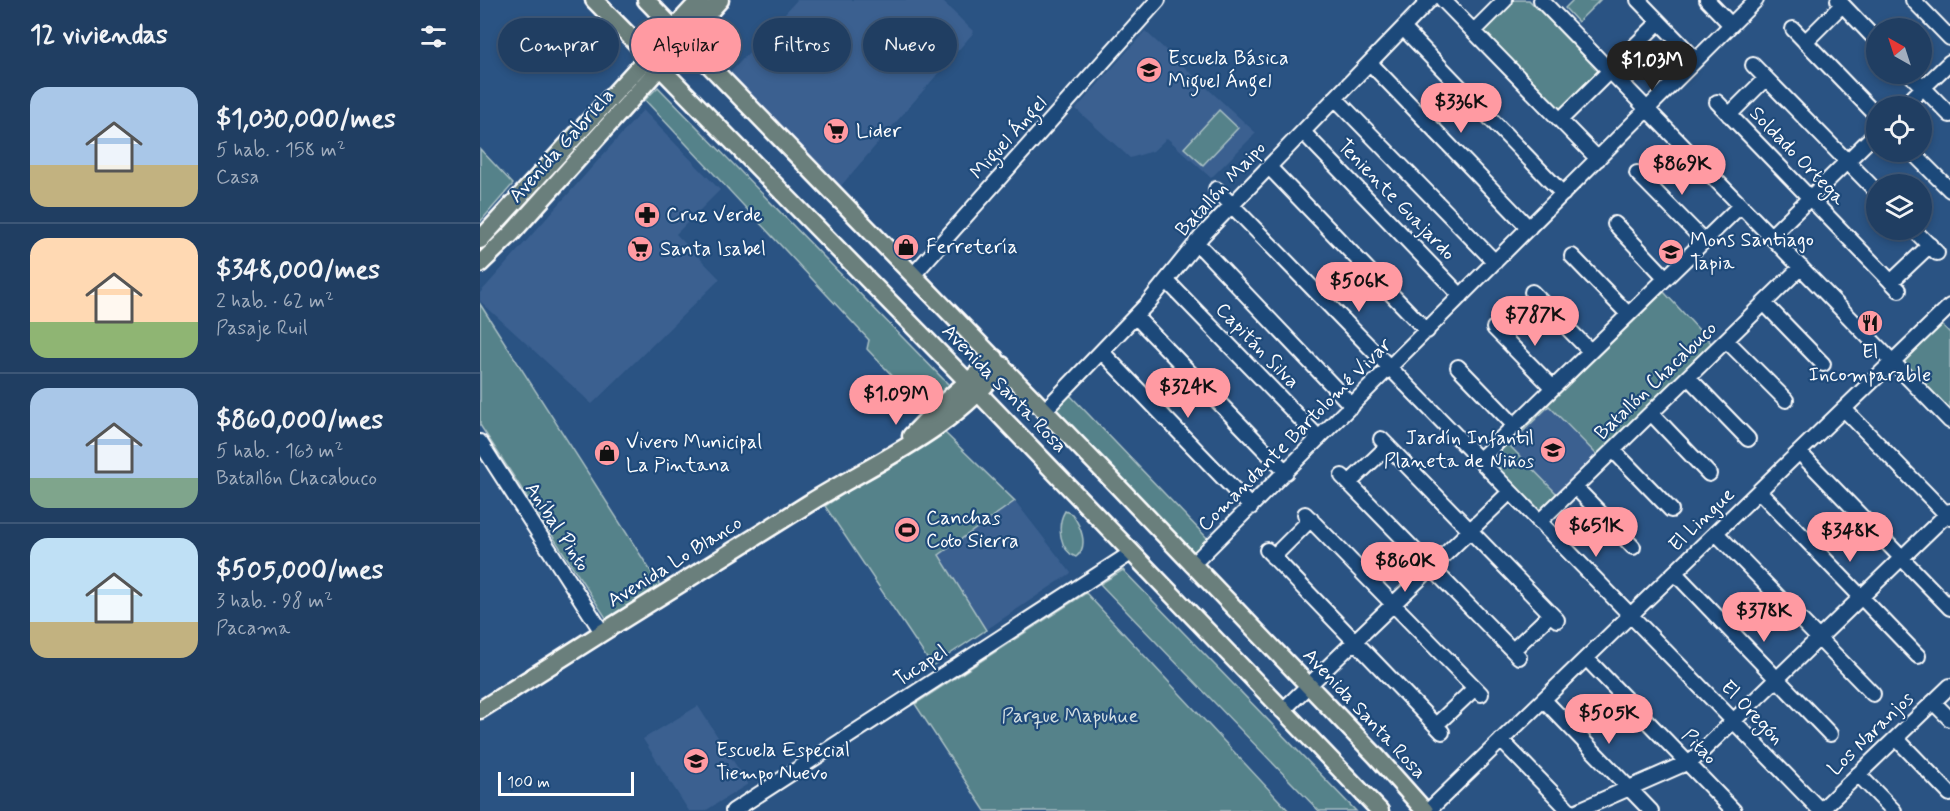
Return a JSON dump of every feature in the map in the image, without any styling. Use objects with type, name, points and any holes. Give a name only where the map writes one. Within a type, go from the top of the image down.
[{"type":"main road","name":"Avenida Santa Rosa","points":[[594,0],[631,37]]},
{"type":"main road","name":"Avenida Santa Rosa","points":[[646,0],[665,18]]},
{"type":"main road","name":"Avenida Gabriela","points":[[689,18],[700,0]]},
{"type":"main road","name":"Avenida Gabriela","points":[[698,18],[720,0]]},
{"type":"main road","name":"Avenida Gabriela","points":[[480,240],[632,72]]},
{"type":"main road","name":"Avenida Gabriela","points":[[480,264],[506,239],[656,72]]},
{"type":"main road","name":"Avenida Santa Rosa","points":[[665,72],[973,387],[1380,811]]},
{"type":"main road","name":"Avenida Santa Rosa","points":[[718,72],[1045,410],[1192,565],[1305,690],[1427,811]]},
{"type":"main road","name":"Avenida Lo Blanco","points":[[480,710],[893,452],[940,416],[998,362]]},
{"type":"street","name":"Miguel Ángel","points":[[914,274],[1158,0]]},
{"type":"street","name":"Batallón Maipo","points":[[1045,410],[1136,317],[1196,242],[1430,0]]},
{"type":"street","points":[[1443,0],[1598,159]]},
{"type":"street","points":[[1474,31],[1505,0]]},
{"type":"street","points":[[1541,0],[1950,421]]},
{"type":"street","points":[[1638,0],[1696,60]]},
{"type":"street","points":[[1707,0],[1731,25]]},
{"type":"street","name":"Comandante Bartolomé Vivar","points":[[1192,565],[1756,0]]},
{"type":"street","points":[[1913,0],[1950,38]]},
{"type":"street","points":[[1805,42],[1840,2],[1866,29]]},
{"type":"street","points":[[1560,120],[1659,22]]},
{"type":"street","points":[[1403,28],[1563,194]]},
{"type":"street","points":[[1793,29],[1866,105]]},
{"type":"street","points":[[1915,96],[1950,62]]},
{"type":"street","points":[[1370,63],[1529,228]]},
{"type":"street","points":[[1754,65],[1866,181]]},
{"type":"street","points":[[1729,115],[1766,78]]},
{"type":"street","points":[[1919,84],[1950,115]]},
{"type":"street","points":[[1335,98],[1495,262]]},
{"type":"street","name":"Soldado Ortega","points":[[1717,102],[1895,286],[1933,249],[1924,240]]},
{"type":"street","name":"Teniente Guajardo","points":[[1303,132],[1461,296]]},
{"type":"street","points":[[1770,237],[1866,143]]},
{"type":"street","points":[[1922,162],[1950,190]]},
{"type":"street","points":[[1269,167],[1427,331]]},
{"type":"street","points":[[1637,172],[1704,241]]},
{"type":"street","name":"El Oregón","points":[[1216,189],[1820,811]]},
{"type":"street","points":[[1479,460],[1740,206]]},
{"type":"street","points":[[1615,224],[1666,278]]},
{"type":"street","points":[[1196,242],[1352,406]]},
{"type":"street","points":[[1572,256],[1628,314]]},
{"type":"street","name":"Batallón Chacabuco","points":[[1539,522],[1801,267]]},
{"type":"street","name":"Capitán Silva","points":[[1167,281],[1319,438]]},
{"type":"street","points":[[1532,292],[1590,351]]},
{"type":"street","points":[[1764,303],[1823,364]]},
{"type":"street","name":"El Lingue","points":[[1427,811],[1950,306]]},
{"type":"street","points":[[1136,317],[1286,472]]},
{"type":"street","points":[[1494,328],[1552,388]]},
{"type":"street","points":[[1726,340],[1786,400]]},
{"type":"street","points":[[1102,352],[1251,507]]},
{"type":"street","points":[[1458,367],[1514,425]]},
{"type":"street","points":[[1688,377],[1748,440]]},
{"type":"street","points":[[1577,811],[1688,764],[1949,515],[1844,409]]},
{"type":"street","points":[[1651,413],[1709,474]]},
{"type":"street","name":"Aníbal Pinto","points":[[480,442],[602,632]]},
{"type":"street","points":[[1384,442],[1470,530],[1554,617],[1516,654],[1346,479],[1384,442]]},
{"type":"street","points":[[1613,450],[1671,510]]},
{"type":"street","points":[[1799,452],[1950,608]]},
{"type":"street","points":[[1575,487],[1633,548]]},
{"type":"street","points":[[1759,491],[1918,656]]},
{"type":"street","points":[[1282,711],[1510,492]]},
{"type":"street","points":[[1308,516],[1394,604],[1478,691],[1439,728],[1270,553],[1308,516]]},
{"type":"street","points":[[1716,533],[1873,694]]},
{"type":"street","name":"Tucapel","points":[[733,811],[1131,553]]},
{"type":"street","points":[[1675,573],[1830,734]]},
{"type":"street","name":"Pitao","points":[[1586,658],[1732,811]]},
{"type":"street","name":"Los Naranjos","points":[[1820,811],[1950,686]]},
{"type":"street","points":[[1544,700],[1651,811]]},
{"type":"street","points":[[1933,702],[1950,719]]},
{"type":"street","points":[[1896,738],[1950,794]]},
{"type":"street","points":[[1502,740],[1570,811]]},
{"type":"street","points":[[1858,774],[1894,811]]},
{"type":"shaded area","name":"Lider","points":[[797,0],[941,0],[974,32],[957,52],[957,18],[863,18],[863,72],[939,72],[839,188],[729,74],[741,72],[741,61],[753,48],[753,72],[851,72],[851,18],[780,18]]},
{"type":"shaded area","name":"Escuela Básica Miguel Ángel","points":[[1145,31],[1256,133],[1211,178],[1167,138],[1153,151],[1130,158],[1076,109]]},
{"type":"shaded area","points":[[643,110],[720,190],[676,234],[720,279],[592,404],[480,301],[480,293]]},
{"type":"shaded area","name":"Jardín Infantil Planeta de Niños","points":[[1549,406],[1597,455],[1557,494],[1509,445]]},
{"type":"shaded area","points":[[1015,501],[1071,573],[986,630],[939,555]]},
{"type":"shaded area","name":"Escuela Especial Tiempo Nuevo","points":[[698,706],[748,784],[705,811],[689,811],[643,739]]},
{"type":"green space","points":[[1511,0],[1529,0],[1601,74],[1560,113],[1479,30]]},
{"type":"green space","points":[[1573,0],[1600,0],[1578,22],[1565,8]]},
{"type":"green space","points":[[658,87],[949,385],[923,408],[867,349],[869,340],[645,100]]},
{"type":"green space","points":[[1219,110],[1238,128],[1203,165],[1184,148]]},
{"type":"green space","points":[[480,149],[513,184],[480,222]]},
{"type":"green space","points":[[1664,292],[1712,344],[1597,455],[1549,406],[1509,445],[1557,494],[1539,511],[1490,461]]},
{"type":"green space","points":[[480,304],[661,587],[608,621],[480,425]]},
{"type":"green space","points":[[1942,325],[1950,333],[1950,412],[1902,363]]},
{"type":"green space","points":[[1068,393],[1210,541],[1195,557],[1053,408]]},
{"type":"green space","name":"Canchas Coto Sierra","points":[[942,430],[1015,501],[939,555],[986,630],[932,666],[825,506]]},
{"type":"green space","points":[[1065,511],[1072,514],[1082,536],[1082,547],[1076,557],[1066,549],[1061,537],[1062,517]]},
{"type":"green space","points":[[1123,570],[1356,811],[1319,811],[1100,584]]},
{"type":"green space","name":"Parque Mapuhue","points":[[1086,593],[1289,811],[985,811],[915,704]]},
{"type":"place","name":"Escuela Básica Miguel Ángel","points":[[1149,70]]},
{"type":"place","name":"Lider","points":[[836,131]]},
{"type":"place","name":"Cruz Verde","points":[[647,215]]},
{"type":"place","name":"Ferretería","points":[[906,247]]},
{"type":"place","name":"Santa Isabel","points":[[640,249]]},
{"type":"place","name":"Mons Santiago Tapia","points":[[1671,252]]},
{"type":"place","name":"El Incomparable","points":[[1870,323]]},
{"type":"place","name":"Jardín Infantil Planeta de Niños","points":[[1553,450]]},
{"type":"place","name":"Vivero Municipal La Pintana","points":[[607,453]]},
{"type":"place","name":"Canchas Coto Sierra","points":[[907,530]]},
{"type":"place","name":"Escuela Especial Tiempo Nuevo","points":[[696,761]]}]
